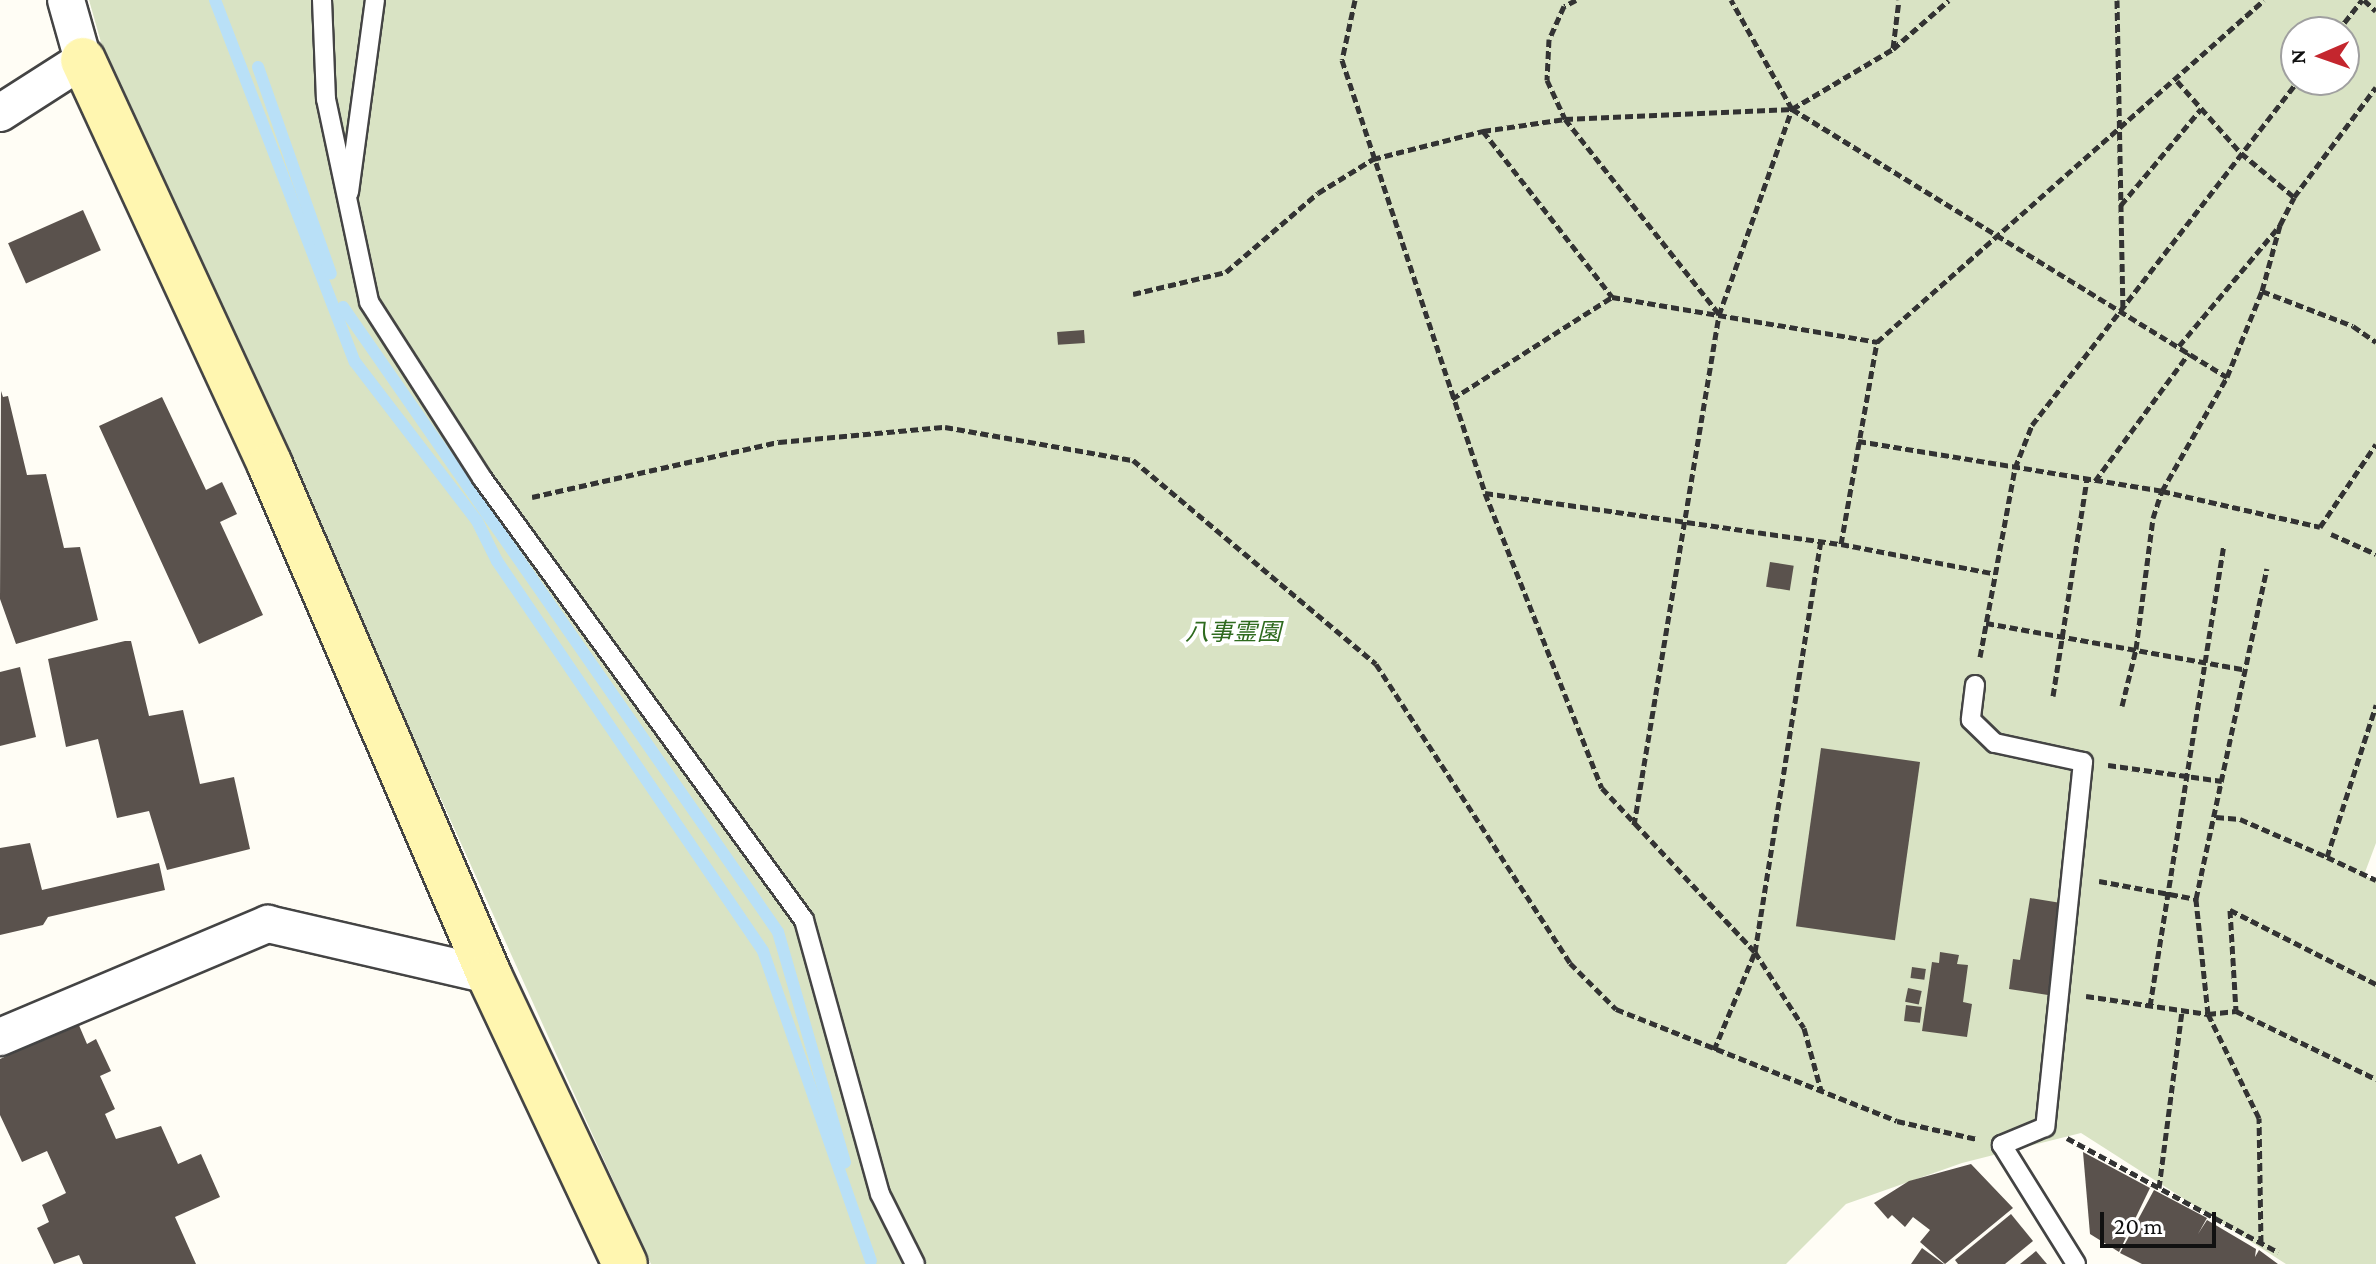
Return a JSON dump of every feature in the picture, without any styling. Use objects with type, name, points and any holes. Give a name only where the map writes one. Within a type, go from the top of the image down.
[{"type":"street","points":[[66,0],[83,60],[270,465],[489,975],[625,1264]]},
{"type":"street","points":[[0,113],[83,60]]},
{"type":"street","points":[[0,1037],[268,924],[489,975]]},
{"type":"lane","points":[[322,0],[326,99],[346,210],[369,302],[502,504],[804,920],[880,1194],[915,1264]]},
{"type":"lane","points":[[346,210],[375,0]]},
{"type":"lane","points":[[1975,685],[1971,720],[1995,743],[2083,762],[2062,993],[2045,1127],[2002,1145],[2076,1264]]},
{"type":"path","points":[[1355,0],[1342,60],[1373,159],[1485,493],[1602,788],[1634,826],[1755,952],[1804,1028],[1821,1090]]},
{"type":"path","points":[[1576,0],[1564,6],[1549,39],[1547,80],[1565,119],[1719,315]]},
{"type":"path","points":[[1731,0],[1792,109],[2227,377]]},
{"type":"path","points":[[1893,49],[1899,0]]},
{"type":"path","points":[[1133,294],[1226,272],[1318,193],[1373,159],[1483,131],[1565,119],[1792,109],[1893,49],[1949,0]]},
{"type":"path","points":[[2117,0],[2123,312]]},
{"type":"path","points":[[1841,544],[1877,342],[2118,129],[2177,81],[2264,0]]},
{"type":"path","points":[[2350,16],[2363,0],[2376,11]]},
{"type":"path","points":[[2177,81],[2241,153],[2294,197]]},
{"type":"path","points":[[2122,706],[2136,649],[2153,518],[2162,491],[2227,377],[2262,291],[2280,225],[2294,197],[2376,87]]},
{"type":"path","points":[[1975,685],[1992,573],[2015,468],[2032,425],[2123,312],[2286,96]]},
{"type":"path","points":[[1634,826],[1682,520],[1719,315],[1792,109]]},
{"type":"path","points":[[2120,206],[2201,109]]},
{"type":"path","points":[[1483,131],[1612,297]]},
{"type":"path","points":[[2179,346],[2280,225]]},
{"type":"path","points":[[2262,291],[2353,326],[2376,342]]},
{"type":"path","points":[[1452,399],[1612,297],[1877,342]]},
{"type":"path","points":[[2095,481],[2189,353]]},
{"type":"path","points":[[502,504],[779,442],[945,427],[1133,460],[1376,664],[1570,963],[1616,1009],[1714,1051],[1897,1121],[2002,1145]]},
{"type":"path","points":[[1858,441],[2162,491],[2320,527],[2376,444]]},
{"type":"path","points":[[2053,696],[2087,480]]},
{"type":"path","points":[[1485,493],[1841,544],[1992,573]]},
{"type":"path","points":[[2331,534],[2376,554]]},
{"type":"path","points":[[1714,1051],[1755,952],[1821,541]]},
{"type":"path","points":[[2150,1006],[2171,891],[2224,545]]},
{"type":"path","points":[[2261,1243],[2259,1118],[2208,1014],[2196,899],[2267,569]]},
{"type":"path","points":[[1986,623],[2206,660],[2246,670]]},
{"type":"path","points":[[2327,857],[2376,705]]},
{"type":"path","points":[[2083,762],[2222,781]]},
{"type":"path","points":[[2216,817],[2240,819],[2376,880]]},
{"type":"path","points":[[2072,877],[2171,891],[2196,899]]},
{"type":"path","points":[[2236,1011],[2230,910],[2376,984]]},
{"type":"path","points":[[2062,993],[2208,1014],[2236,1011],[2376,1079]]},
{"type":"path","points":[[2159,1188],[2182,1011]]},
{"type":"path","points":[[2045,1127],[2278,1252]]},
{"type":"green space","name":"八事霊園","points":[[89,0],[2376,0],[2376,843],[2364,875],[2376,881],[2376,1264],[2286,1264],[2081,1133],[1962,1163],[1846,1204],[1786,1264],[651,1264],[104,53]]},
{"type":"building","points":[[83,210],[101,250],[26,284],[8,243]]},
{"type":"building","points":[[1084,330],[1085,343],[1058,345],[1057,332]]},
{"type":"building","points":[[1,391],[3,397],[8,396],[27,475],[46,474],[64,548],[80,547],[98,620],[16,644],[0,599]]},
{"type":"building","points":[[162,397],[206,490],[222,482],[237,514],[220,522],[263,615],[199,644],[99,426]]},
{"type":"building","points":[[1770,562],[1794,566],[1790,590],[1766,587]]},
{"type":"building","points":[[131,641],[149,716],[183,710],[200,784],[234,777],[250,849],[167,870],[149,811],[117,818],[98,739],[66,747],[48,659]]},
{"type":"building","points":[[20,667],[36,737],[0,746],[0,672]]},
{"type":"building","points":[[1821,748],[1920,762],[1895,940],[1796,926]]},
{"type":"building","points":[[30,843],[42,890],[159,863],[165,890],[48,917],[43,925],[0,935],[0,848]]},
{"type":"building","points":[[2030,898],[2061,903],[2048,995],[2009,989],[2013,959],[2020,960]]},
{"type":"building","points":[[1940,952],[1959,955],[1957,964],[1968,965],[1963,1002],[1972,1004],[1967,1037],[1922,1031],[1932,962],[1939,963]]},
{"type":"building","points":[[1912,967],[1926,969],[1924,980],[1910,978]]},
{"type":"building","points":[[1908,988],[1922,991],[1919,1005],[1905,1002]]},
{"type":"building","points":[[1906,1005],[1922,1007],[1920,1023],[1904,1021]]},
{"type":"building","points":[[78,1023],[87,1044],[96,1039],[111,1071],[100,1076],[115,1109],[105,1114],[116,1139],[161,1126],[178,1164],[201,1154],[220,1197],[175,1217],[196,1264],[83,1264],[79,1255],[54,1264],[37,1228],[49,1222],[42,1205],[66,1193],[47,1151],[22,1162],[0,1115],[0,1059]]},
{"type":"building","points":[[2083,1152],[2150,1188],[2119,1252],[2090,1234]]},
{"type":"building","points":[[1971,1164],[2013,1208],[1945,1264],[1920,1242],[1930,1230],[1913,1217],[1905,1227],[1892,1215],[1888,1219],[1874,1203],[1909,1181]]},
{"type":"building","points":[[2154,1190],[2207,1218],[2198,1234],[2207,1220],[2256,1249],[2255,1257],[2259,1250],[2278,1264],[2142,1264],[2120,1253]]},
{"type":"building","points":[[2011,1214],[2033,1241],[2005,1264],[1958,1264],[1955,1260]]},
{"type":"building","points":[[1922,1248],[1944,1264],[1911,1264]]},
{"type":"building","points":[[2036,1251],[2047,1264],[2020,1264]]},
{"type":"waterway","points":[[215,0],[355,362],[477,521],[497,561],[763,951],[871,1261]]},
{"type":"waterway","points":[[258,67],[331,274]]},
{"type":"waterway","points":[[343,307],[778,932],[845,1162]]}]
